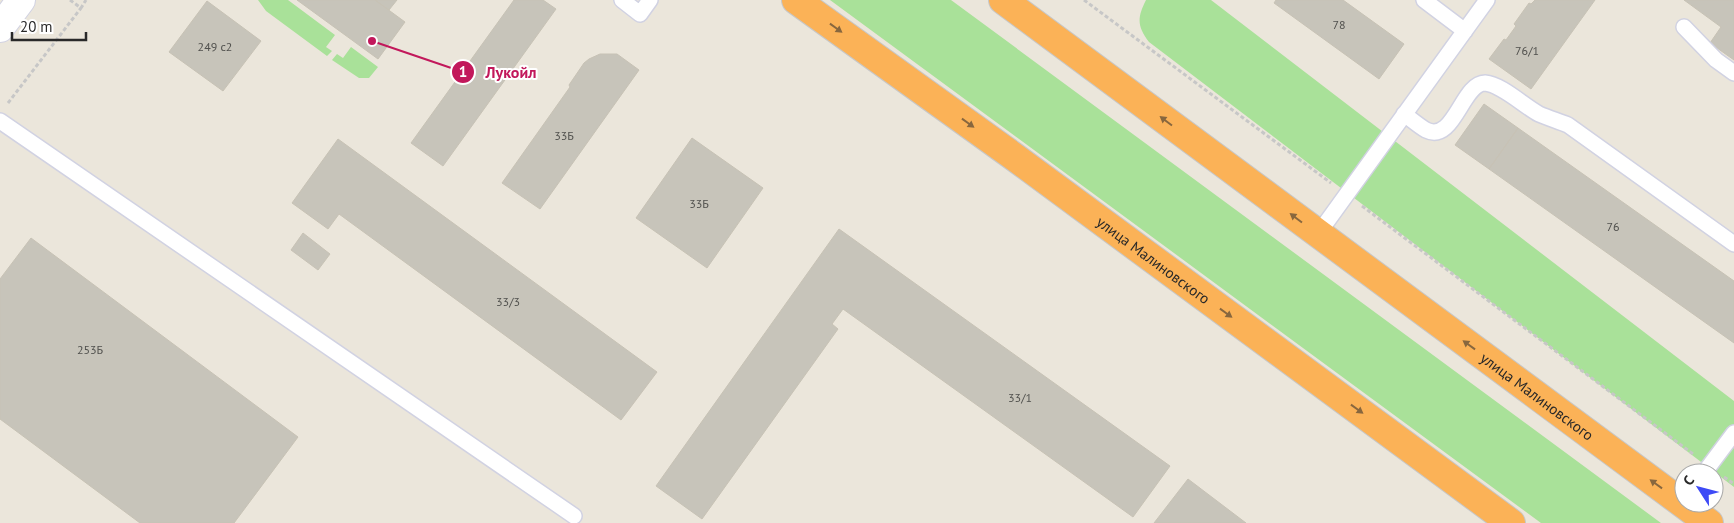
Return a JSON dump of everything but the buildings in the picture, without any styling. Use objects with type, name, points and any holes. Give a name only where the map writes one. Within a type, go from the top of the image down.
[{"type":"highway","name":"улица Малиновского","points":[[796,0],[1021,162],[1511,523]]},
{"type":"highway","name":"улица Малиновского","points":[[1003,0],[1318,234],[1674,494]]},
{"type":"highway","name":"улица Малиновского","points":[[1697,513],[1709,523]]},
{"type":"street","points":[[0,28],[21,0]]},
{"type":"lane","points":[[622,0],[640,14],[650,0]]},
{"type":"lane","points":[[1424,0],[1465,31]]},
{"type":"lane","points":[[1318,234],[1486,0]]},
{"type":"lane","points":[[1684,27],[1716,60],[1734,73]]},
{"type":"lane","points":[[1404,114],[1427,131],[1436,132],[1446,128],[1476,86],[1484,83],[1497,87],[1539,114],[1568,125],[1734,244]]},
{"type":"lane","points":[[0,121],[574,516]]},
{"type":"lane","points":[[1712,463],[1734,433]]},
{"type":"path","points":[[70,0],[81,8]]},
{"type":"path","points":[[6,106],[86,0]]},
{"type":"path","points":[[1084,0],[1346,194],[1698,463]]},
{"type":"green space","points":[[258,0],[288,0],[335,35],[326,47],[332,51],[327,56],[266,11]]},
{"type":"green space","points":[[830,0],[951,0],[1661,523],[1541,523]]},
{"type":"green space","points":[[1146,0],[1211,0],[1734,401],[1734,487],[1724,479],[1724,463],[1702,463],[1149,42],[1140,26],[1141,12]]},
{"type":"green space","points":[[351,47],[378,67],[369,78],[359,78],[332,60],[337,54],[343,58]]},
{"type":"place","name":"Лукойл","points":[[372,41]]}]
